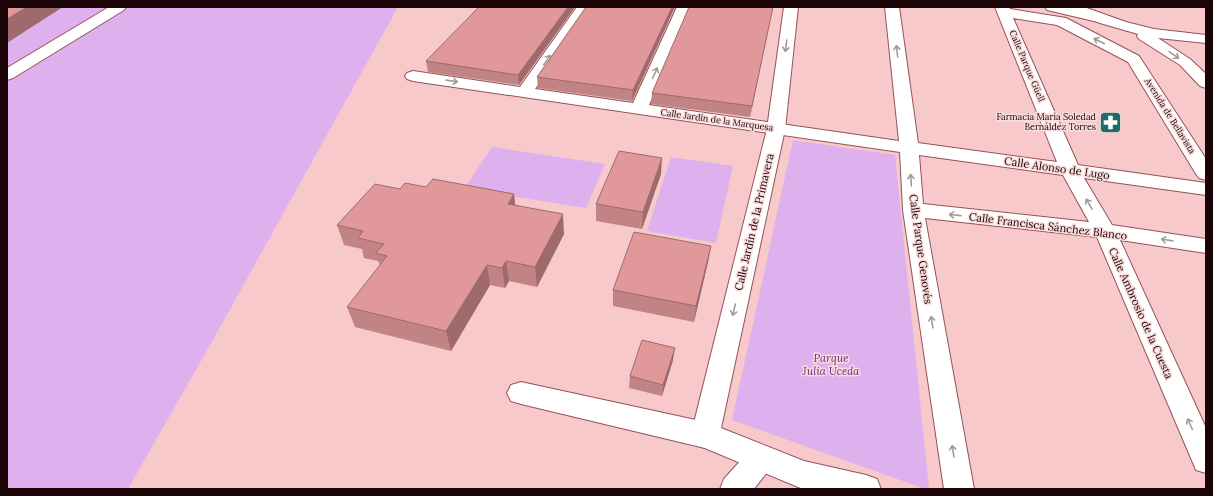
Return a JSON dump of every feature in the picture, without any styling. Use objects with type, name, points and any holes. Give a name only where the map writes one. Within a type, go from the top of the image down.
[{"type":"street","points":[[7,74],[119,7]]},
{"type":"street","points":[[525,92],[584,7]]},
{"type":"street","points":[[639,109],[684,7]]},
{"type":"street","name":"Calle Jardín de la Primavera","points":[[704,435],[776,129],[791,7]]},
{"type":"street","name":"Calle Parque Genovés","points":[[892,7],[909,148],[914,210],[959,489]]},
{"type":"street","points":[[1052,7],[1161,35],[1206,39]]},
{"type":"street","points":[[1072,7],[1098,18]]},
{"type":"street","name":"Avenida de Bellavista","points":[[1003,9],[1061,21],[1134,59],[1206,174]]},
{"type":"street","name":"Calle Parque Güell","points":[[1003,9],[1070,170]]},
{"type":"street","points":[[1129,28],[1162,46],[1185,62],[1206,83]]},
{"type":"street","name":"Calle Jardín de la Marquesa","points":[[418,70],[525,92],[909,148]]},
{"type":"street","name":"Calle Alonso de Lugo","points":[[909,148],[1206,189]]},
{"type":"street","name":"Calle Ambrosio de la Cuesta","points":[[1070,170],[1105,231],[1206,460]]},
{"type":"street","name":"Calle Francisca Sánchez Blanco","points":[[914,210],[1105,231],[1206,246]]},
{"type":"street","points":[[521,393],[704,435],[803,475],[866,489]]},
{"type":"street","points":[[735,489],[761,458]]},
{"type":"green space","points":[[63,7],[398,7],[214,338],[128,489],[7,489],[7,43]]},
{"type":"green space","name":"Parque Julia Uceda","points":[[793,140],[895,155],[929,489],[925,489],[732,420]]},
{"type":"green space","points":[[492,147],[605,164],[586,208],[464,189]]},
{"type":"green space","points":[[671,157],[733,166],[716,243],[647,231]]},
{"type":"building","points":[[7,7],[27,7],[7,19]]},
{"type":"building","points":[[479,7],[568,7],[518,75],[426,61]]},
{"type":"building","points":[[586,7],[672,7],[633,90],[537,77]]},
{"type":"building","points":[[689,7],[773,7],[752,106],[652,93]]},
{"type":"building","points":[[619,151],[662,158],[643,212],[596,204]]},
{"type":"building","points":[[433,179],[514,194],[508,204],[563,214],[535,267],[506,261],[502,268],[487,265],[446,331],[347,307],[387,256],[376,253],[384,244],[358,238],[363,231],[337,225],[375,184],[400,189],[405,183],[426,187]]},
{"type":"building","points":[[634,232],[711,246],[696,306],[613,290]]},
{"type":"building","points":[[642,340],[675,348],[663,385],[630,376]]},
{"type":"place","name":"Farmacia María Soledad Bernáldez Torres","points":[[1111,122]]}]
